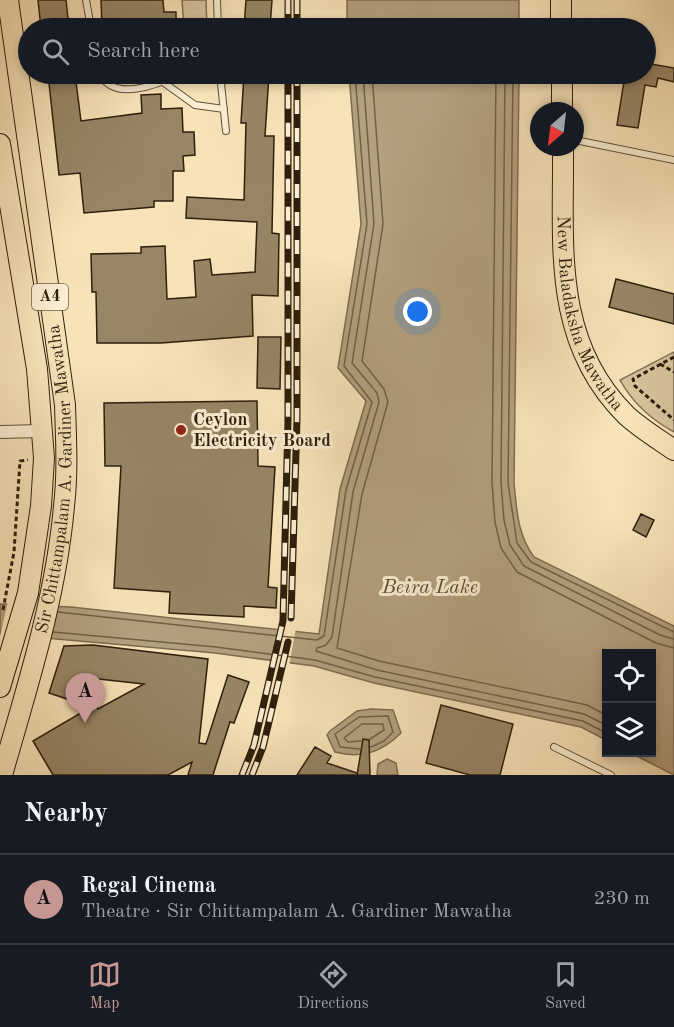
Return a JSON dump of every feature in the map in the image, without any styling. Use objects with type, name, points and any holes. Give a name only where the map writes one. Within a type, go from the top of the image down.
[{"type":"main road","name":"Sir Chittampalam A. Gardiner Mawatha","points":[[8,0],[18,71]]},
{"type":"main road","points":[[561,0],[561,18]]},
{"type":"main road","name":"Sir Chittampalam A. Gardiner Mawatha","points":[[2,775],[50,595],[64,507],[67,458],[65,405],[20,84]]},
{"type":"main road","points":[[562,84],[562,102]]},
{"type":"main road","name":"Sir Chittampalam A. Gardiner Mawatha","points":[[0,144],[37,369],[44,458],[41,506],[28,592],[0,687]]},
{"type":"main road","name":"New Baladaksha Mawatha","points":[[563,156],[564,285],[580,348],[600,385],[627,416],[674,450]]},
{"type":"street","points":[[0,432],[43,431]]},
{"type":"lane","points":[[86,0],[89,18]]},
{"type":"lane","points":[[217,0],[218,18]]},
{"type":"lane","points":[[106,84],[113,88],[127,89],[152,84]]},
{"type":"lane","points":[[165,84],[195,105],[224,109]]},
{"type":"lane","points":[[221,84],[226,130]]},
{"type":"lane","points":[[584,142],[674,160]]},
{"type":"lane","points":[[554,747],[612,775]]},
{"type":"path","points":[[674,357],[635,376],[633,383],[674,420]]},
{"type":"path","points":[[659,364],[674,372]]},
{"type":"path","points":[[3,613],[14,552],[20,461],[44,458]]},
{"type":"shaded area","points":[[182,0],[206,0],[207,18],[183,18]]},
{"type":"shaded area","points":[[674,352],[674,432],[643,410],[620,380]]},
{"type":"water","points":[[347,0],[519,0],[519,18],[347,18]]},
{"type":"water","name":"Beira Lake","points":[[350,84],[519,84],[514,483],[521,531],[534,557],[674,626],[674,775],[639,757],[656,757],[656,649],[602,649],[602,738],[581,727],[374,683],[314,666],[215,653],[0,634],[0,604],[71,607],[319,634],[340,489],[366,401],[338,368],[361,224]]},
{"type":"water","points":[[393,710],[401,733],[394,740],[371,752],[354,755],[335,752],[327,735],[330,731],[357,711]]},
{"type":"water","points":[[387,759],[396,763],[398,775],[377,775],[378,764]]},
{"type":"pier","points":[[8,601],[58,603],[49,641],[0,637]]},
{"type":"pier","points":[[278,626],[296,628],[289,666],[271,663]]},
{"type":"building","points":[[38,0],[66,0],[68,18],[40,18]]},
{"type":"building","points":[[101,0],[163,0],[164,12],[176,12],[176,18],[102,18]]},
{"type":"building","points":[[246,0],[272,0],[271,18],[245,18]]},
{"type":"building","points":[[656,65],[674,68],[674,82],[658,78],[656,87],[645,85],[638,128],[617,125],[624,84],[656,84]]},
{"type":"building","points":[[49,84],[76,84],[81,121],[142,113],[141,95],[161,94],[161,109],[182,108],[183,132],[194,132],[195,155],[183,156],[184,171],[173,171],[173,201],[154,201],[154,207],[84,213],[80,173],[59,175]]},
{"type":"building","points":[[243,84],[268,84],[265,136],[274,136],[272,233],[279,234],[278,296],[252,295],[253,336],[161,343],[97,343],[96,292],[92,292],[91,254],[141,253],[141,247],[165,246],[167,299],[196,297],[194,261],[210,259],[212,275],[255,272],[257,222],[186,218],[187,197],[244,200],[246,123],[241,123]]},
{"type":"building","points":[[616,279],[674,294],[674,324],[609,307]]},
{"type":"building","points":[[258,337],[281,337],[280,389],[257,388]]},
{"type":"building","points":[[257,401],[258,466],[275,467],[268,587],[277,588],[276,608],[244,606],[244,617],[169,613],[170,592],[114,588],[121,466],[105,466],[104,403]]},
{"type":"building","points":[[641,514],[654,520],[646,537],[633,530]]},
{"type":"building","points":[[93,645],[208,659],[199,743],[206,744],[228,675],[249,682],[234,723],[230,722],[213,775],[188,775],[192,762],[168,775],[53,775],[33,741],[91,707],[49,693],[64,646]],"holes":[[[80,677],[144,684],[98,709]]]},
{"type":"building","points":[[441,705],[513,724],[500,775],[470,775],[426,763]]},
{"type":"building","points":[[363,739],[369,740],[370,775],[357,775]]},
{"type":"building","points":[[315,747],[331,756],[327,763],[357,773],[357,775],[297,775]]},
{"type":"railway","points":[[288,0],[288,18]]},
{"type":"railway","points":[[297,0],[297,18]]},
{"type":"railway","points":[[242,775],[254,745],[283,621],[288,420],[288,84]]},
{"type":"railway","points":[[291,618],[297,419],[297,84]]},
{"type":"railway","points":[[252,775],[263,747],[288,642]]},
{"type":"place","name":"Ceylon Electricity Board","points":[[181,430]]},
{"type":"place","name":"Regal Cinema","points":[[85,723]]}]
